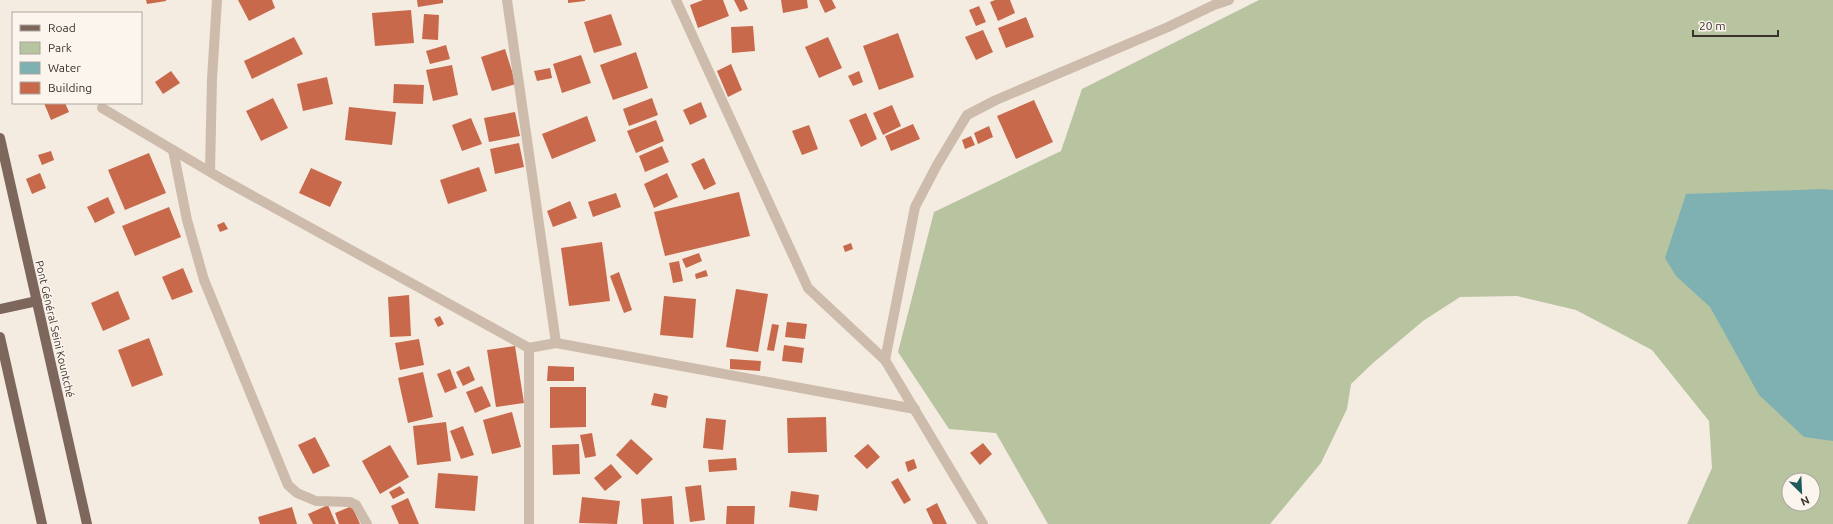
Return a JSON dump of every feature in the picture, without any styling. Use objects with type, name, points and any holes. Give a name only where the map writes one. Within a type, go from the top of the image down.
[{"type":"main road","name":"Pont Général Seini Kountché","points":[[0,138],[87,524]]},
{"type":"main road","points":[[0,309],[37,302]]},
{"type":"main road","points":[[0,337],[42,524]]},
{"type":"street","points":[[210,171],[212,79],[217,0]]},
{"type":"street","points":[[507,0],[556,343]]},
{"type":"street","points":[[676,0],[808,288],[885,360],[983,524]]},
{"type":"street","points":[[885,360],[915,207],[937,165],[967,115],[996,100],[1214,5],[1229,0]]},
{"type":"street","points":[[102,108],[210,171],[530,348],[556,343],[915,409]]},
{"type":"street","points":[[173,150],[187,220],[204,280],[288,485],[297,493],[316,501],[350,502],[356,504],[367,524]]},
{"type":"street","points":[[529,524],[530,348]]},
{"type":"green space","points":[[1259,0],[1833,0],[1833,524],[1687,524],[1712,468],[1709,421],[1652,350],[1576,310],[1517,296],[1460,297],[1423,321],[1373,363],[1351,384],[1347,409],[1321,463],[1270,524],[1048,524],[996,433],[949,429],[898,352],[934,212],[1061,151],[1082,89]]},
{"type":"water","points":[[1823,189],[1833,190],[1833,441],[1804,437],[1759,395],[1710,307],[1676,276],[1665,258],[1686,194]]},
{"type":"building","points":[[146,0],[166,0],[166,1],[147,4]]},
{"type":"building","points":[[238,0],[272,0],[275,8],[249,21]]},
{"type":"building","points":[[417,0],[443,0],[443,3],[418,7]]},
{"type":"building","points":[[568,0],[585,0],[585,1],[568,3]]},
{"type":"building","points":[[703,0],[723,0],[729,16],[698,28],[690,5]]},
{"type":"building","points":[[734,0],[744,0],[748,9],[740,12]]},
{"type":"building","points":[[781,0],[807,0],[808,8],[783,13]]},
{"type":"building","points":[[819,0],[832,0],[836,8],[825,13]]},
{"type":"building","points":[[995,0],[1010,0],[1015,13],[998,21],[990,2]]},
{"type":"building","points":[[979,6],[986,22],[976,26],[969,10]]},
{"type":"building","points":[[411,10],[414,43],[375,46],[372,13]]},
{"type":"building","points":[[424,14],[439,15],[438,40],[422,39]]},
{"type":"building","points":[[611,14],[622,45],[594,53],[584,22]]},
{"type":"building","points":[[1026,17],[1034,37],[1006,48],[998,28]]},
{"type":"building","points":[[753,26],[755,51],[732,53],[731,27]]},
{"type":"building","points":[[983,30],[993,52],[976,60],[965,37]]},
{"type":"building","points":[[898,33],[914,77],[879,90],[863,46]]},
{"type":"building","points":[[294,37],[303,54],[252,79],[244,61]]},
{"type":"building","points":[[828,37],[842,68],[819,78],[805,47]]},
{"type":"building","points":[[446,45],[450,59],[430,64],[426,51]]},
{"type":"building","points":[[505,49],[516,84],[492,91],[481,57]]},
{"type":"building","points":[[636,52],[648,88],[613,100],[600,65]]},
{"type":"building","points":[[581,55],[591,83],[562,93],[553,64]]},
{"type":"building","points":[[731,64],[742,90],[728,97],[717,71]]},
{"type":"building","points":[[452,65],[458,95],[433,101],[426,70]]},
{"type":"building","points":[[550,68],[552,78],[537,81],[534,71]]},
{"type":"building","points":[[171,71],[180,83],[163,94],[155,82]]},
{"type":"building","points":[[859,71],[863,82],[853,86],[848,76]]},
{"type":"building","points":[[327,77],[333,104],[303,111],[297,84]]},
{"type":"building","points":[[394,84],[424,85],[423,104],[393,103]]},
{"type":"building","points":[[273,98],[288,128],[261,141],[246,111]]},
{"type":"building","points":[[652,98],[658,115],[629,126],[623,109]]},
{"type":"building","points":[[1034,100],[1053,142],[1016,159],[997,116]]},
{"type":"building","points":[[701,102],[707,117],[690,125],[683,110]]},
{"type":"building","points":[[44,104],[65,104],[69,112],[51,120]]},
{"type":"building","points":[[892,105],[901,126],[883,135],[873,113]]},
{"type":"building","points":[[349,107],[396,112],[392,145],[345,140]]},
{"type":"building","points":[[515,112],[520,136],[489,142],[484,118]]},
{"type":"building","points":[[866,113],[877,139],[861,147],[849,120]]},
{"type":"building","points":[[587,116],[596,141],[552,159],[542,134]]},
{"type":"building","points":[[471,118],[482,144],[462,151],[452,125]]},
{"type":"building","points":[[656,120],[664,141],[636,153],[627,131]]},
{"type":"building","points":[[913,124],[920,139],[891,151],[885,136]]},
{"type":"building","points":[[809,125],[818,149],[802,155],[792,131]]},
{"type":"building","points":[[989,126],[993,137],[978,144],[974,133]]},
{"type":"building","points":[[971,136],[975,145],[965,149],[962,140]]},
{"type":"building","points":[[519,143],[524,167],[495,174],[490,149]]},
{"type":"building","points":[[662,146],[669,162],[645,172],[639,156]]},
{"type":"building","points":[[51,151],[54,160],[42,165],[38,155]]},
{"type":"building","points":[[149,153],[166,193],[125,210],[108,170]]},
{"type":"building","points":[[704,158],[716,184],[704,190],[691,164]]},
{"type":"building","points":[[479,167],[487,191],[448,204],[440,180]]},
{"type":"building","points":[[311,168],[342,182],[330,207],[299,193]]},
{"type":"building","points":[[40,173],[46,188],[32,194],[26,179]]},
{"type":"building","points":[[667,173],[678,197],[654,208],[644,184]]},
{"type":"building","points":[[739,192],[750,236],[665,256],[654,212]]},
{"type":"building","points":[[616,193],[621,207],[593,217],[588,202]]},
{"type":"building","points":[[108,197],[115,213],[95,223],[87,207]]},
{"type":"building","points":[[570,201],[577,218],[553,227],[547,211]]},
{"type":"building","points":[[169,207],[181,237],[135,256],[122,226]]},
{"type":"building","points":[[224,222],[228,229],[220,232],[217,225]]},
{"type":"building","points":[[602,242],[610,301],[569,306],[561,248]]},
{"type":"building","points":[[851,243],[853,249],[845,252],[843,246]]},
{"type":"building","points":[[699,253],[702,261],[686,268],[682,259]]},
{"type":"building","points":[[679,261],[683,281],[673,283],[669,263]]},
{"type":"building","points":[[183,268],[193,292],[172,300],[162,277]]},
{"type":"building","points":[[706,270],[708,276],[696,279],[695,274]]},
{"type":"building","points":[[619,272],[632,310],[624,313],[610,276]]},
{"type":"building","points":[[736,289],[768,294],[758,352],[726,347]]},
{"type":"building","points":[[118,291],[130,319],[103,331],[91,303]]},
{"type":"building","points":[[409,295],[411,336],[390,337],[388,297]]},
{"type":"building","points":[[664,296],[696,299],[693,338],[660,335]]},
{"type":"building","points":[[440,316],[444,324],[438,327],[434,319]]},
{"type":"building","points":[[787,322],[807,324],[805,339],[785,337]]},
{"type":"building","points":[[772,324],[779,325],[774,351],[767,350]]},
{"type":"building","points":[[149,338],[163,375],[132,387],[118,350]]},
{"type":"building","points":[[419,339],[424,365],[400,370],[395,343]]},
{"type":"building","points":[[784,345],[804,348],[802,363],[782,361]]},
{"type":"building","points":[[515,346],[524,403],[496,407],[487,350]]},
{"type":"building","points":[[730,359],[761,361],[760,371],[730,369]]},
{"type":"building","points":[[469,366],[475,380],[463,386],[456,372]]},
{"type":"building","points":[[548,366],[574,367],[574,381],[547,381]]},
{"type":"building","points":[[450,369],[457,388],[445,393],[437,374]]},
{"type":"building","points":[[423,372],[433,417],[408,423],[398,378]]},
{"type":"building","points":[[482,386],[491,406],[475,413],[466,392]]},
{"type":"building","points":[[550,387],[586,387],[586,427],[550,428]]},
{"type":"building","points":[[654,393],[668,396],[666,408],[651,405]]},
{"type":"building","points":[[512,412],[521,447],[492,454],[483,420]]},
{"type":"building","points":[[826,417],[827,452],[788,453],[787,418]]},
{"type":"building","points":[[706,418],[726,420],[723,450],[703,448]]},
{"type":"building","points":[[446,422],[451,461],[417,465],[413,426]]},
{"type":"building","points":[[463,426],[474,455],[461,459],[450,431]]},
{"type":"building","points":[[592,433],[596,456],[585,458],[580,435]]},
{"type":"building","points":[[315,437],[330,466],[313,474],[298,445]]},
{"type":"building","points":[[631,439],[653,459],[637,475],[616,455]]},
{"type":"building","points":[[983,443],[992,454],[980,465],[970,453]]},
{"type":"building","points":[[579,444],[580,474],[553,475],[552,445]]},
{"type":"building","points":[[868,444],[880,457],[867,469],[854,456]]},
{"type":"building","points":[[390,445],[409,477],[380,494],[362,461]]},
{"type":"building","points":[[736,458],[737,470],[709,472],[708,460]]},
{"type":"building","points":[[914,459],[917,468],[908,472],[905,462]]},
{"type":"building","points":[[611,464],[622,477],[605,491],[594,478]]},
{"type":"building","points":[[438,473],[478,476],[475,511],[435,508]]},
{"type":"building","points":[[898,478],[911,500],[904,504],[891,482]]},
{"type":"building","points":[[701,485],[705,520],[690,522],[685,487]]},
{"type":"building","points":[[400,486],[405,493],[393,499],[389,492]]},
{"type":"building","points":[[791,491],[819,495],[817,511],[789,507]]},
{"type":"building","points":[[672,496],[674,524],[643,524],[641,499]]},
{"type":"building","points":[[582,497],[620,501],[617,524],[579,523]]},
{"type":"building","points":[[408,498],[419,524],[399,524],[391,506]]},
{"type":"building","points":[[937,503],[947,524],[933,524],[926,509]]},
{"type":"building","points":[[328,505],[336,524],[313,524],[308,514]]},
{"type":"building","points":[[352,506],[360,524],[339,524],[335,513]]},
{"type":"building","points":[[727,506],[755,506],[754,524],[726,524]]},
{"type":"building","points":[[292,507],[297,524],[260,524],[258,517]]}]
